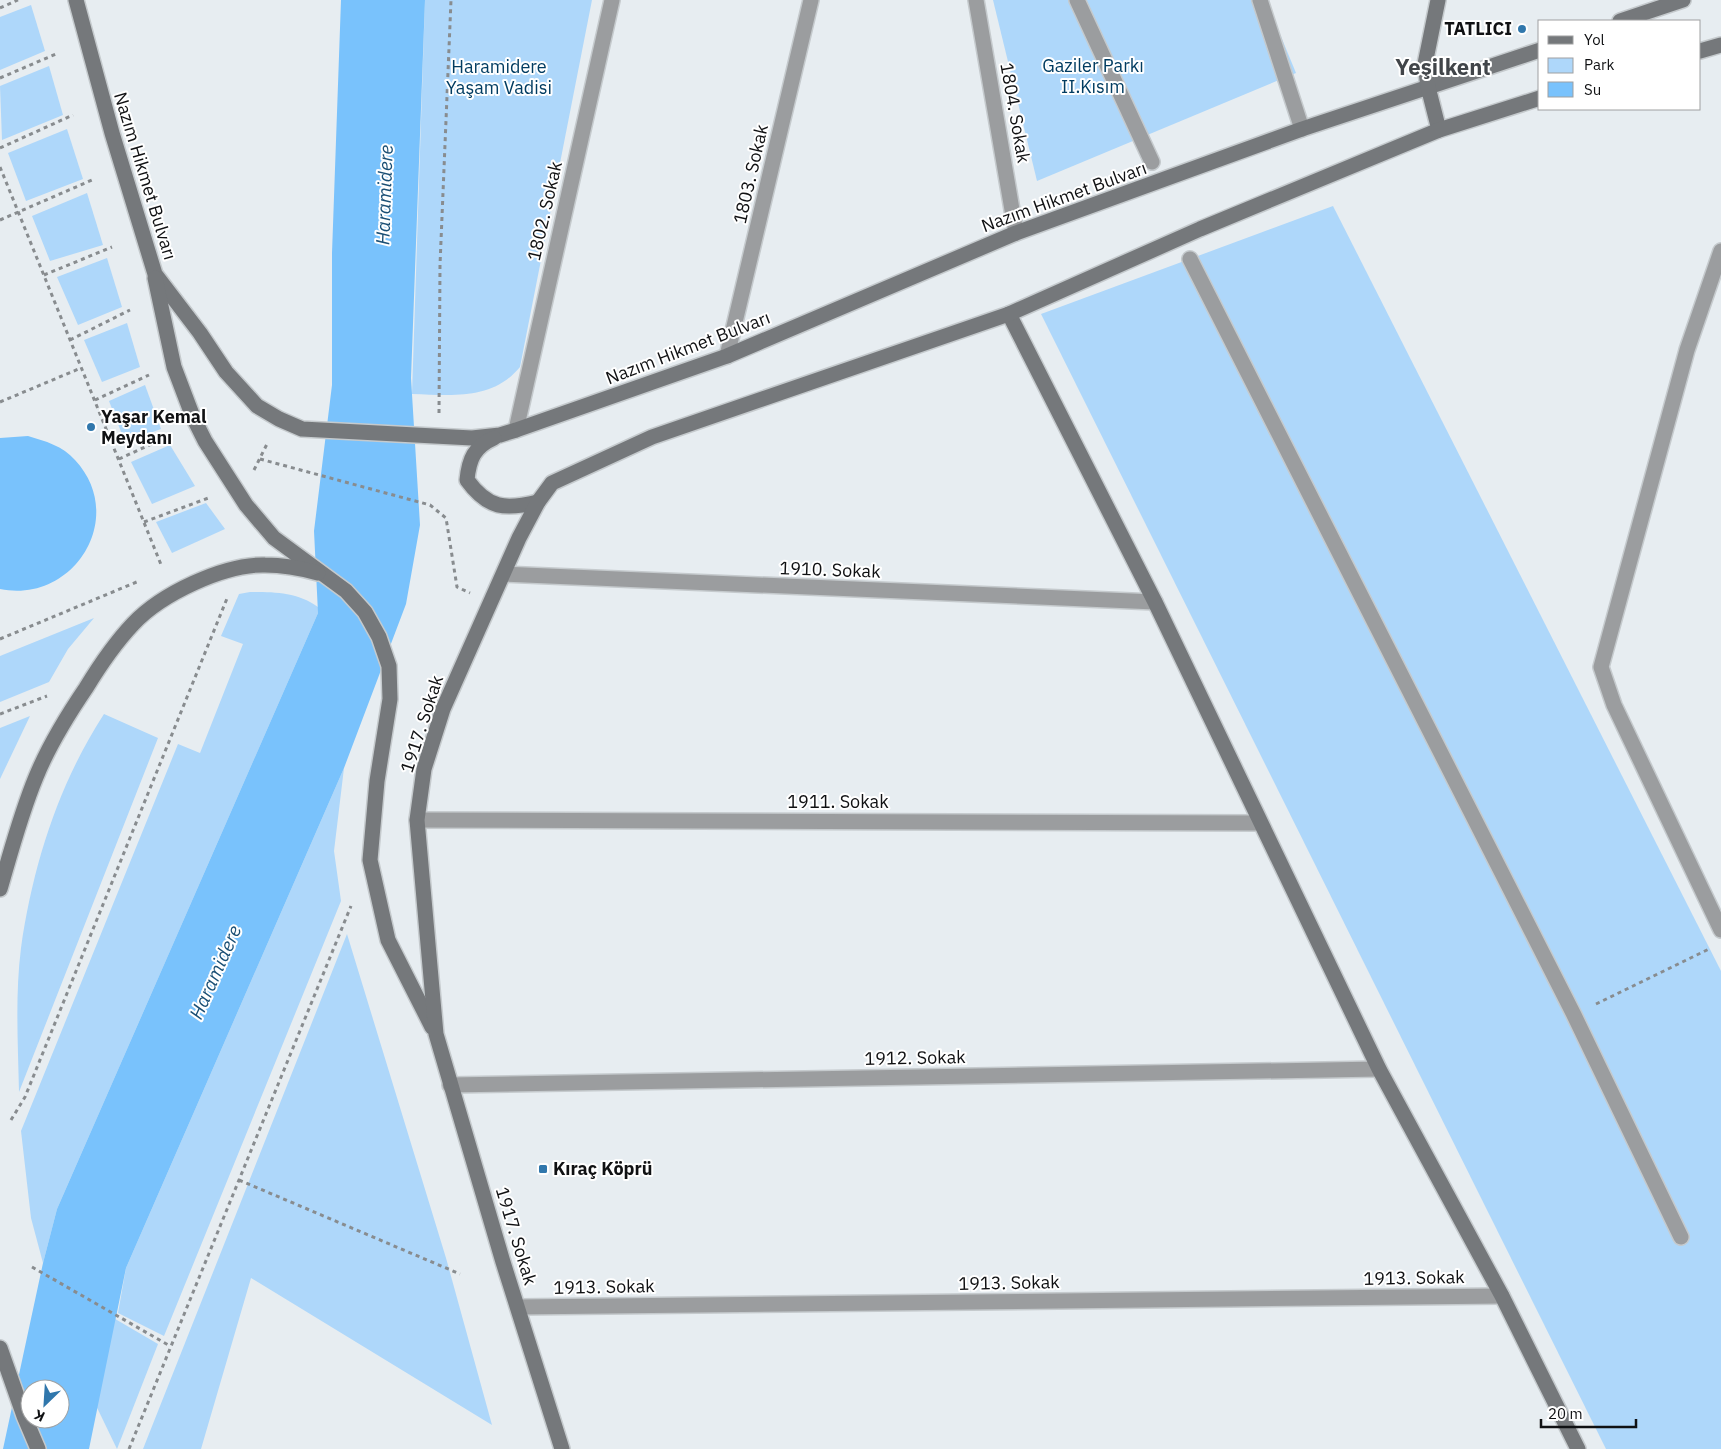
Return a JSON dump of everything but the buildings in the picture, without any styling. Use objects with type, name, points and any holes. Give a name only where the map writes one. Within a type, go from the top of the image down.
[{"type":"main road","points":[[1438,0],[1425,64],[1428,87],[1439,130]]},
{"type":"main road","points":[[1622,20],[1660,4],[1684,0]]},
{"type":"main road","name":"Nazım Hikmet Bulvarı","points":[[76,2],[112,133],[155,274],[200,333],[226,372],[257,406],[279,419],[302,429],[472,438],[500,435],[516,430],[727,356],[1016,233],[1302,129],[1538,51]]},
{"type":"main road","points":[[1701,51],[1721,45]]},
{"type":"main road","points":[[500,435],[481,444],[474,452],[469,462],[467,480],[480,496],[498,506],[512,508],[538,502],[552,483],[652,437],[1008,314],[1200,229],[1439,130],[1538,99]]},
{"type":"main road","name":"1917. Sokak","points":[[155,274],[174,367],[192,417],[206,441],[246,505],[274,538],[346,591],[365,612],[390,666],[390,699],[377,781],[370,860],[388,940],[436,1034]]},
{"type":"main road","points":[[1008,314],[1155,602],[1379,1069],[1502,1296],[1578,1449]]},
{"type":"main road","name":"1917. Sokak","points":[[538,502],[443,709],[424,770],[417,820],[436,1034],[562,1449]]},
{"type":"main road","points":[[0,889],[36,776],[63,722],[110,651],[134,622],[165,597],[189,585],[226,572],[263,564],[291,566],[324,574]]},
{"type":"main road","points":[[0,1348],[38,1449]]},
{"type":"street","name":"1802. Sokak","points":[[516,430],[612,0]]},
{"type":"street","name":"1803. Sokak","points":[[727,356],[811,0]]},
{"type":"street","name":"1804. Sokak","points":[[976,0],[1016,233]]},
{"type":"street","points":[[1077,0],[1152,162]]},
{"type":"street","points":[[1260,0],[1302,129]]},
{"type":"street","points":[[1721,251],[1687,350],[1601,667],[1614,705],[1721,930]]},
{"type":"street","points":[[1190,259],[1574,1015],[1681,1237]]},
{"type":"street","name":"1910. Sokak","points":[[504,574],[1155,602]]},
{"type":"street","name":"1911. Sokak","points":[[417,820],[1260,823]]},
{"type":"street","name":"1912. Sokak","points":[[450,1085],[1379,1069]]},
{"type":"street","name":"1913. Sokak","points":[[518,1307],[1502,1296]]},
{"type":"path","points":[[0,8],[18,0]]},
{"type":"path","points":[[439,436],[440,265],[451,0]]},
{"type":"path","points":[[0,78],[56,54]]},
{"type":"path","points":[[0,148],[73,115]]},
{"type":"path","points":[[0,168],[162,567]]},
{"type":"path","points":[[0,220],[92,180]]},
{"type":"path","points":[[44,275],[112,247]]},
{"type":"path","points":[[70,340],[130,310]]},
{"type":"path","points":[[0,402],[82,368]]},
{"type":"path","points":[[95,400],[149,375]]},
{"type":"path","points":[[118,458],[171,435]]},
{"type":"path","points":[[254,470],[267,444]]},
{"type":"path","points":[[260,459],[430,504],[446,518],[458,587],[475,595]]},
{"type":"path","points":[[144,522],[211,496]]},
{"type":"path","points":[[0,639],[139,581]]},
{"type":"path","points":[[12,1120],[24,1097],[229,594]]},
{"type":"path","points":[[0,714],[47,696]]},
{"type":"path","points":[[129,1449],[351,906]]},
{"type":"path","points":[[1574,1015],[1712,947]]},
{"type":"path","points":[[239,1180],[460,1274]]},
{"type":"path","points":[[32,1267],[170,1346]]},
{"type":"green space","name":"Haramidere Yaşam Vadisi","points":[[425,0],[592,0],[520,367],[497,386],[471,394],[412,394]]},
{"type":"green space","name":"Gaziler Parkı II.Kısım","points":[[993,0],[1266,0],[1296,73],[1037,181]]},
{"type":"green space","points":[[31,5],[45,51],[0,70],[0,17]]},
{"type":"green space","points":[[49,66],[63,115],[2,140],[0,86]]},
{"type":"green space","points":[[67,129],[83,179],[26,201],[8,153]]},
{"type":"green space","points":[[87,193],[103,245],[50,261],[32,216]]},
{"type":"green space","points":[[1333,206],[1721,971],[1721,1449],[1606,1449],[1041,314]]},
{"type":"green space","points":[[107,258],[122,307],[78,325],[57,277]]},
{"type":"green space","points":[[127,323],[140,367],[102,382],[84,340]]},
{"type":"green space","points":[[145,385],[161,429],[125,442],[109,401]]},
{"type":"green space","points":[[170,445],[195,486],[152,504],[131,462]]},
{"type":"green space","points":[[206,503],[225,529],[172,553],[156,522]]},
{"type":"green space","points":[[250,592],[277,593],[302,598],[318,607],[318,613],[57,1209],[43,1263],[31,1218],[21,1131],[178,744],[200,753],[243,644],[221,636],[239,594]]},
{"type":"green space","points":[[94,618],[68,649],[49,682],[0,702],[0,656]]},
{"type":"green space","points":[[104,714],[158,738],[19,1092],[18,984],[26,917],[40,856],[61,797],[73,769]]},
{"type":"green space","points":[[30,716],[0,779],[0,728]]},
{"type":"green space","points":[[344,768],[334,851],[341,901],[164,1336],[118,1313],[126,1268]]},
{"type":"green space","points":[[347,934],[446,1258],[492,1425],[251,1278],[201,1449],[143,1449]]},
{"type":"green space","points":[[45,1278],[158,1344],[117,1449],[89,1391]]},
{"type":"water","name":"Haramidere","points":[[341,0],[425,0],[411,378],[420,525],[406,604],[344,768],[126,1268],[89,1449],[3,1449],[43,1263],[57,1209],[318,613],[314,531],[332,385],[332,253]]},
{"type":"water","points":[[28,436],[59,448],[75,460],[90,483],[96,506],[94,530],[85,552],[70,570],[50,583],[27,590],[0,589],[0,438]]},
{"type":"place","name":"TATLICI","points":[[1522,29]]},
{"type":"place","name":"Yaşar Kemal Meydanı","points":[[91,427]]},
{"type":"place","name":"Kıraç Köprü","points":[[543,1169]]},
{"type":"district","name":"Yeşilkent","points":[[1443,67]]}]
